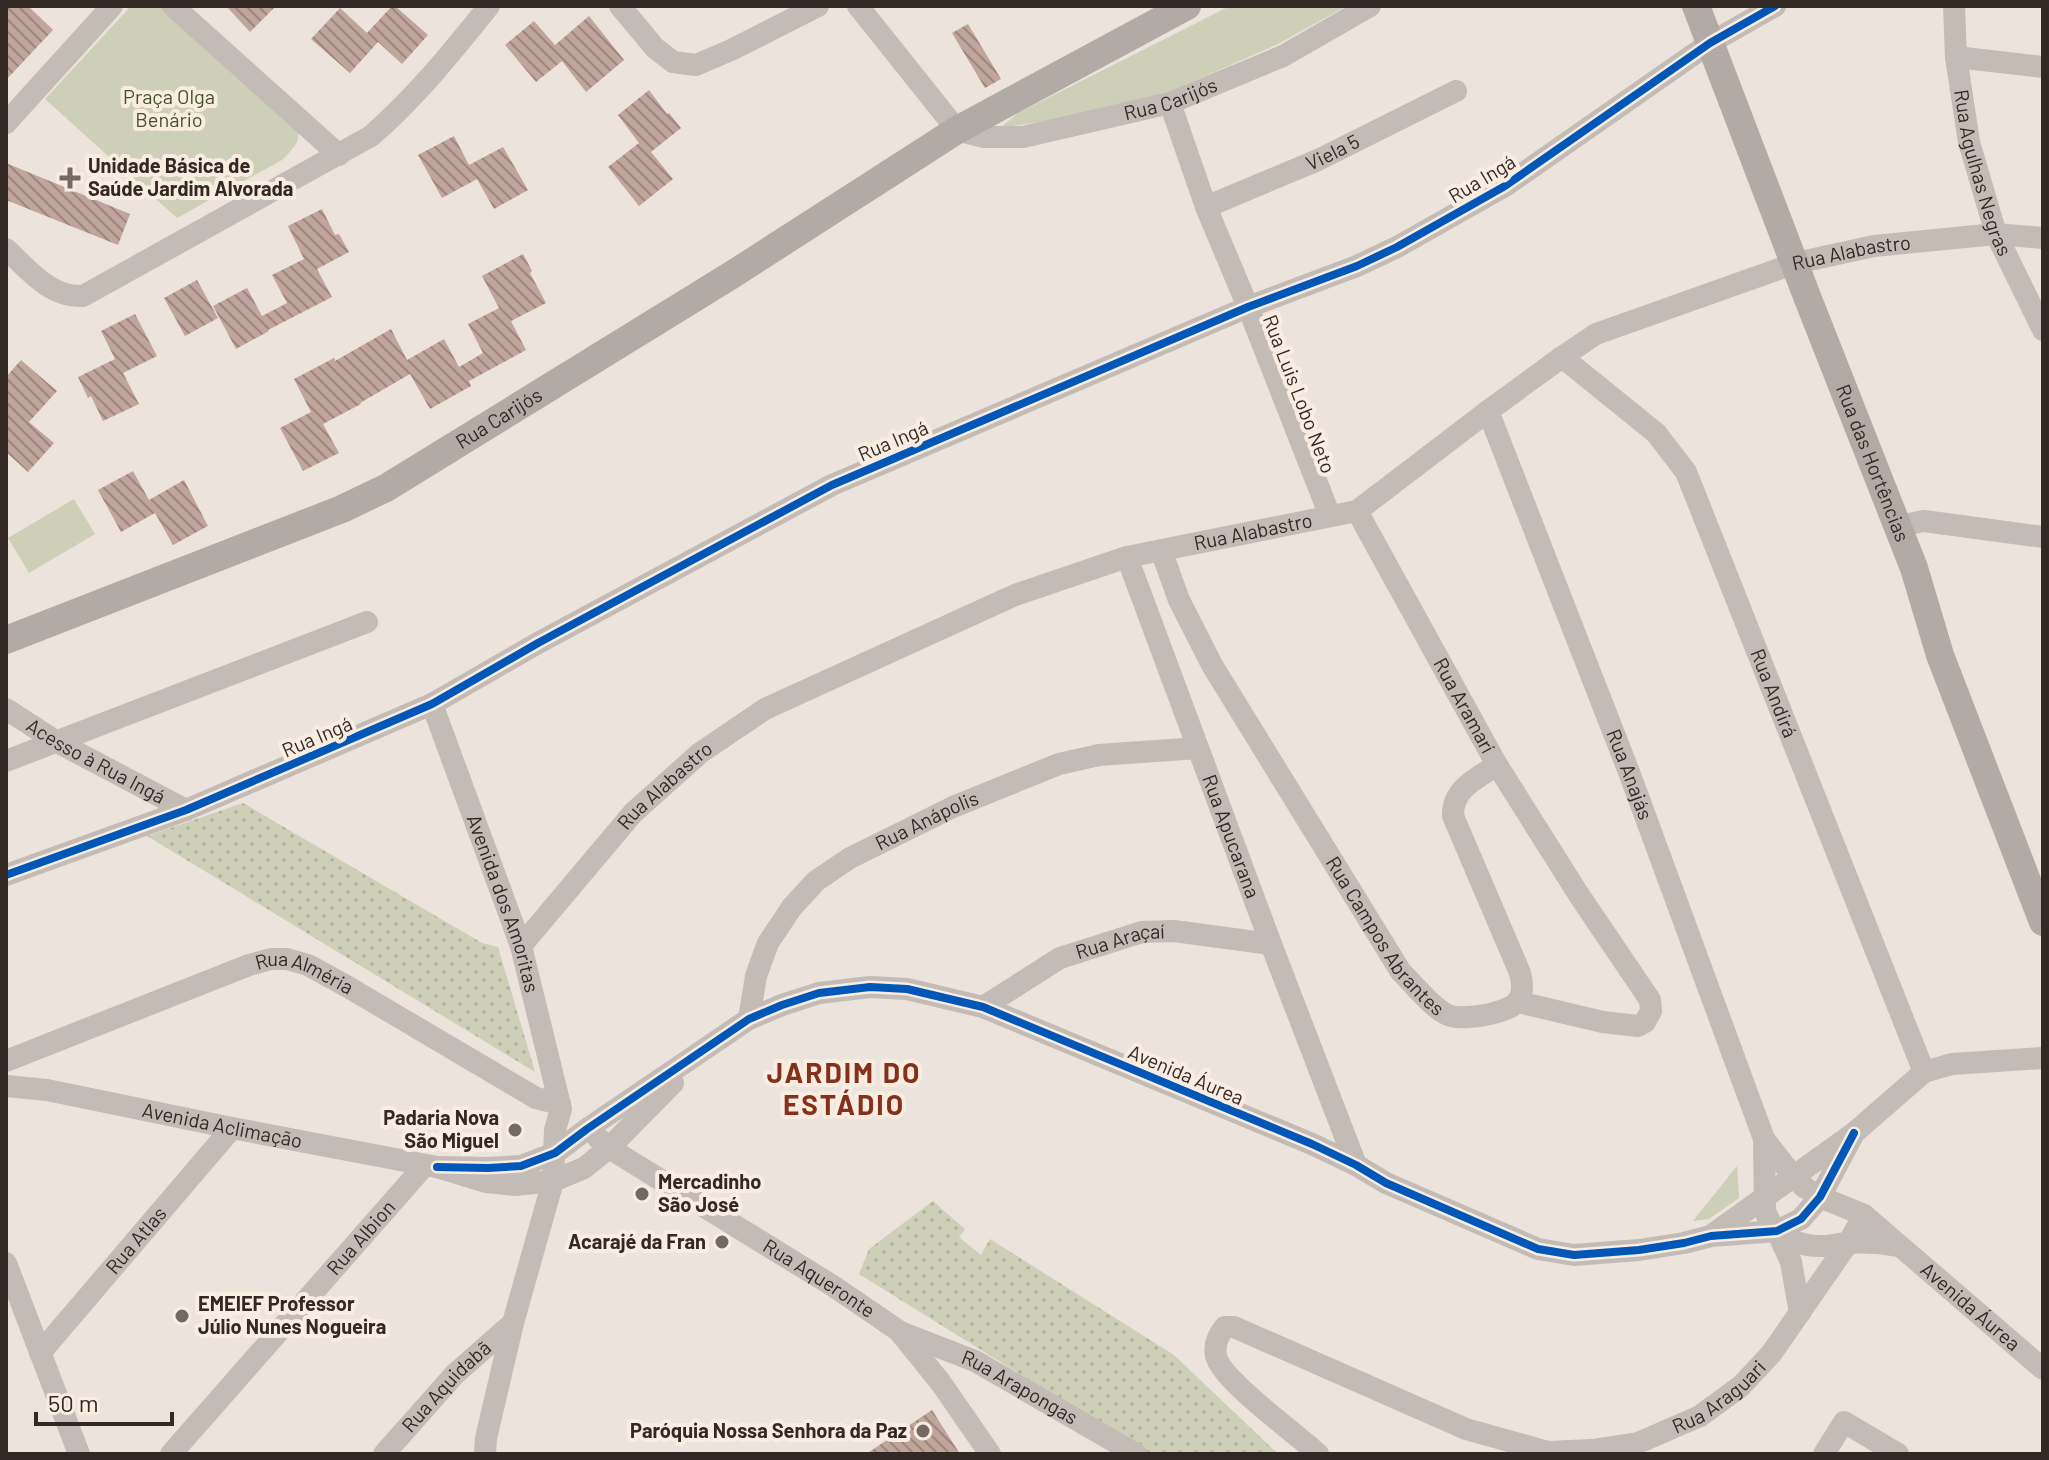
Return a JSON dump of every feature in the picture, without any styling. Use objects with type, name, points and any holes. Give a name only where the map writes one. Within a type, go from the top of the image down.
[{"type":"main road","name":"Rua Carijós","points":[[6,640],[342,509],[386,488],[730,276],[957,130],[1187,6]]},
{"type":"main road","name":"Rua das Hortências","points":[[1696,6],[1914,568],[1940,655],[2043,922]]},
{"type":"street","points":[[6,123],[112,6]]},
{"type":"street","points":[[173,6],[339,155]]},
{"type":"street","points":[[6,249],[45,285],[71,297],[83,296],[371,136],[489,6]]},
{"type":"street","points":[[620,6],[655,48],[673,62],[696,65],[818,6]]},
{"type":"street","points":[[858,6],[957,130]]},
{"type":"street","name":"Rua Carijós","points":[[957,130],[984,137],[1023,137],[1170,103],[1283,56],[1370,6]]},
{"type":"street","name":"Rua Ingá","points":[[6,875],[186,810],[432,704],[538,643],[832,485],[1248,307],[1357,266],[1397,247],[1518,177],[1710,43],[1775,6]]},
{"type":"street","name":"Rua Agulhas Negras","points":[[1954,6],[1956,57],[1969,142],[1996,234],[2043,330]]},
{"type":"street","points":[[1956,57],[2043,67]]},
{"type":"street","name":"Viela 5","points":[[1206,207],[1318,160],[1456,91]]},
{"type":"street","name":"Rua Luis Lobo Neto","points":[[1170,103],[1206,207],[1330,516]]},
{"type":"street","name":"Rua Alabastro","points":[[521,946],[633,813],[700,753],[765,709],[1015,595],[1127,557],[1357,511],[1596,334],[1796,263],[1874,246],[1996,234],[2043,238]]},
{"type":"street","name":"Rua Andirá","points":[[1562,357],[1656,433],[1686,472],[1924,1072]]},
{"type":"street","name":"Rua Anajás","points":[[1488,411],[1629,772],[1764,1139],[1793,1176]]},
{"type":"street","name":"Rua Aramarí","points":[[1357,511],[1497,765],[1650,1000],[1651,1011],[1645,1022],[1638,1026],[1603,1022],[1518,1002]]},
{"type":"street","points":[[1898,526],[1924,521],[2043,537]]},
{"type":"street","name":"Rua Campos Abrantes","points":[[1161,550],[1179,600],[1212,665],[1401,972],[1451,1017],[1485,1015],[1518,1002]]},
{"type":"street","name":"Rua Apucarana","points":[[1127,557],[1356,1165]]},
{"type":"street","points":[[6,761],[367,622]]},
{"type":"street","name":"Avenida dos Amoritas","points":[[432,704],[521,946],[561,1106],[555,1127],[553,1181],[513,1323],[485,1454]]},
{"type":"street","name":"Acesso à Rua Ingá","points":[[6,709],[57,742],[186,810]]},
{"type":"street","name":"Rua Anápolis","points":[[749,1019],[756,976],[768,943],[792,907],[816,881],[850,858],[953,807],[1059,764],[1099,755],[1198,748]]},
{"type":"street","points":[[1497,765],[1465,786],[1453,805],[1453,816],[1520,973],[1522,992],[1518,1002]]},
{"type":"street","name":"Rua Araçaí","points":[[983,1007],[1060,958],[1142,932],[1174,931],[1271,944]]},
{"type":"street","name":"Rua Alméria","points":[[6,1061],[249,965],[271,959],[287,959],[308,965],[348,987],[536,1098],[561,1106]]},
{"type":"street","name":"Avenida Áurea","points":[[555,1153],[749,1019],[819,993],[870,987],[907,989],[983,1007],[1312,1144],[1386,1183],[1538,1249],[1574,1255],[1601,1253],[1684,1243],[1711,1236],[1777,1231],[1801,1219],[1820,1197]]},
{"type":"street","points":[[9,1086],[34,1049]]},
{"type":"street","name":"Avenida Áurea","points":[[553,1181],[584,1168],[609,1148],[705,1050]]},
{"type":"street","points":[[1793,1176],[1854,1133],[1924,1072],[1952,1064],[2043,1058]]},
{"type":"street","name":"Avenida Aclimação","points":[[9,1086],[47,1090],[431,1166],[501,1185],[553,1181]]},
{"type":"street","points":[[561,1106],[609,1148]]},
{"type":"street","points":[[1312,1144],[1338,1115]]},
{"type":"street","name":"Rua Atlas","points":[[40,1353],[232,1128]]},
{"type":"street","points":[[1820,1197],[1854,1133]]},
{"type":"street","name":"Rua Anajás","points":[[1764,1139],[1764,1198]]},
{"type":"street","name":"Rua Aqueronte","points":[[609,1148],[833,1286],[899,1331],[941,1383],[990,1454]]},
{"type":"street","name":"Avenida Aclimação","points":[[431,1166],[511,1167],[555,1153]]},
{"type":"street","name":"Rua Albion","points":[[171,1454],[431,1166]]},
{"type":"street","name":"Avenida Áurea","points":[[1711,1236],[1793,1176],[1820,1197],[1864,1215],[2043,1369]]},
{"type":"street","points":[[1764,1198],[1767,1219],[1777,1231],[1791,1262],[1800,1313]]},
{"type":"street","name":"Rua Araguari","points":[[1318,1454],[1230,1379],[1221,1367],[1216,1344],[1225,1327],[1234,1327],[1466,1429],[1548,1452],[1638,1443],[1700,1416],[1741,1386],[1771,1354],[1864,1215]]},
{"type":"street","name":"Avenida Áurea","points":[[1777,1231],[1796,1243],[1812,1246],[1848,1243],[1898,1246]]},
{"type":"street","points":[[6,1263],[79,1454]]},
{"type":"street","name":"Rua Aquidabã","points":[[384,1454],[455,1374],[513,1323]]},
{"type":"street","name":"Rua Arapongas","points":[[899,1331],[975,1361],[1136,1454]]},
{"type":"street","points":[[1824,1454],[1844,1422],[1898,1454]]},
{"type":"green space","name":"Praça Olga Benário","points":[[131,6],[168,6],[299,130],[296,143],[282,160],[177,218],[45,99]]},
{"type":"green space","points":[[1230,6],[1347,6],[1276,45],[1157,97],[1079,116],[1000,128],[1018,113]]},
{"type":"green space","points":[[74,499],[95,534],[29,573],[8,538]]},
{"type":"green space","points":[[243,803],[482,943],[498,947],[535,1072],[147,836]]},
{"type":"green space","points":[[1737,1166],[1739,1198],[1709,1219],[1693,1221]]},
{"type":"green space","points":[[933,1201],[965,1229],[959,1237],[981,1255],[990,1239],[1174,1355],[1278,1454],[1148,1454],[859,1274],[869,1249]]},
{"type":"building","points":[[6,6],[28,6],[53,30],[6,80]]},
{"type":"building","points":[[226,6],[276,6],[250,32]]},
{"type":"building","points":[[392,6],[428,35],[402,64],[378,42],[350,73],[311,39],[340,8],[367,33]]},
{"type":"building","points":[[589,16],[624,60],[586,92],[562,61],[536,82],[505,45],[534,21],[555,45]]},
{"type":"building","points":[[968,24],[1001,79],[985,88],[952,33]]},
{"type":"building","points":[[649,90],[681,128],[651,152],[673,179],[639,206],[608,167],[639,143],[618,115]]},
{"type":"building","points":[[454,136],[469,165],[503,147],[528,190],[494,209],[477,179],[442,198],[418,155]]},
{"type":"building","points":[[6,163],[130,214],[118,245],[6,200]]},
{"type":"building","points":[[322,209],[335,235],[339,234],[349,252],[317,269],[332,297],[236,349],[213,306],[247,288],[262,316],[287,303],[272,275],[304,259],[288,226]]},
{"type":"building","points":[[523,254],[546,303],[511,321],[526,350],[469,381],[471,386],[430,409],[410,374],[323,424],[339,453],[303,471],[280,428],[311,412],[294,379],[334,358],[335,361],[391,329],[407,360],[444,339],[459,367],[483,353],[468,324],[499,308],[482,276]]},
{"type":"building","points":[[197,280],[218,318],[185,336],[164,298]]},
{"type":"building","points":[[135,314],[157,356],[123,373],[139,404],[103,421],[78,377],[115,359],[101,331]]},
{"type":"building","points":[[21,360],[57,391],[29,422],[54,443],[28,472],[6,452],[6,377]]},
{"type":"building","points":[[133,471],[149,500],[184,480],[208,526],[173,545],[155,513],[121,532],[98,490]]},
{"type":"building","name":"Paróquia Nossa Senhora da Paz","points":[[932,1410],[960,1454],[866,1454]]},
{"type":"cycle path","points":[[6,875],[186,810],[432,704],[538,643],[832,485],[1248,307],[1357,266],[1397,247],[1505,186],[1710,43],[1775,6]]},
{"type":"cycle path","points":[[437,1167],[521,1166],[555,1153],[749,1019],[819,993],[870,987],[907,989],[983,1007],[1312,1144],[1386,1183],[1538,1249],[1574,1255],[1639,1250],[1711,1236],[1777,1231],[1801,1219],[1820,1197],[1854,1133]]},
{"type":"place","name":"Unidade Básica de Saúde Jardim Alvorada","points":[[70,178]]},
{"type":"place","name":"Padaria Nova São Miguel","points":[[515,1130]]},
{"type":"place","name":"Mercadinho São José","points":[[642,1194]]},
{"type":"place","name":"Acarajé da Fran","points":[[722,1242]]},
{"type":"place","name":"EMEIEF Professor Júlio Nunes Nogueira","points":[[182,1316]]},
{"type":"place","name":"Paróquia Nossa Senhora da Paz","points":[[923,1431]]},
{"type":"district","name":"JARDIM DO ESTÁDIO","points":[[844,1089]]}]
